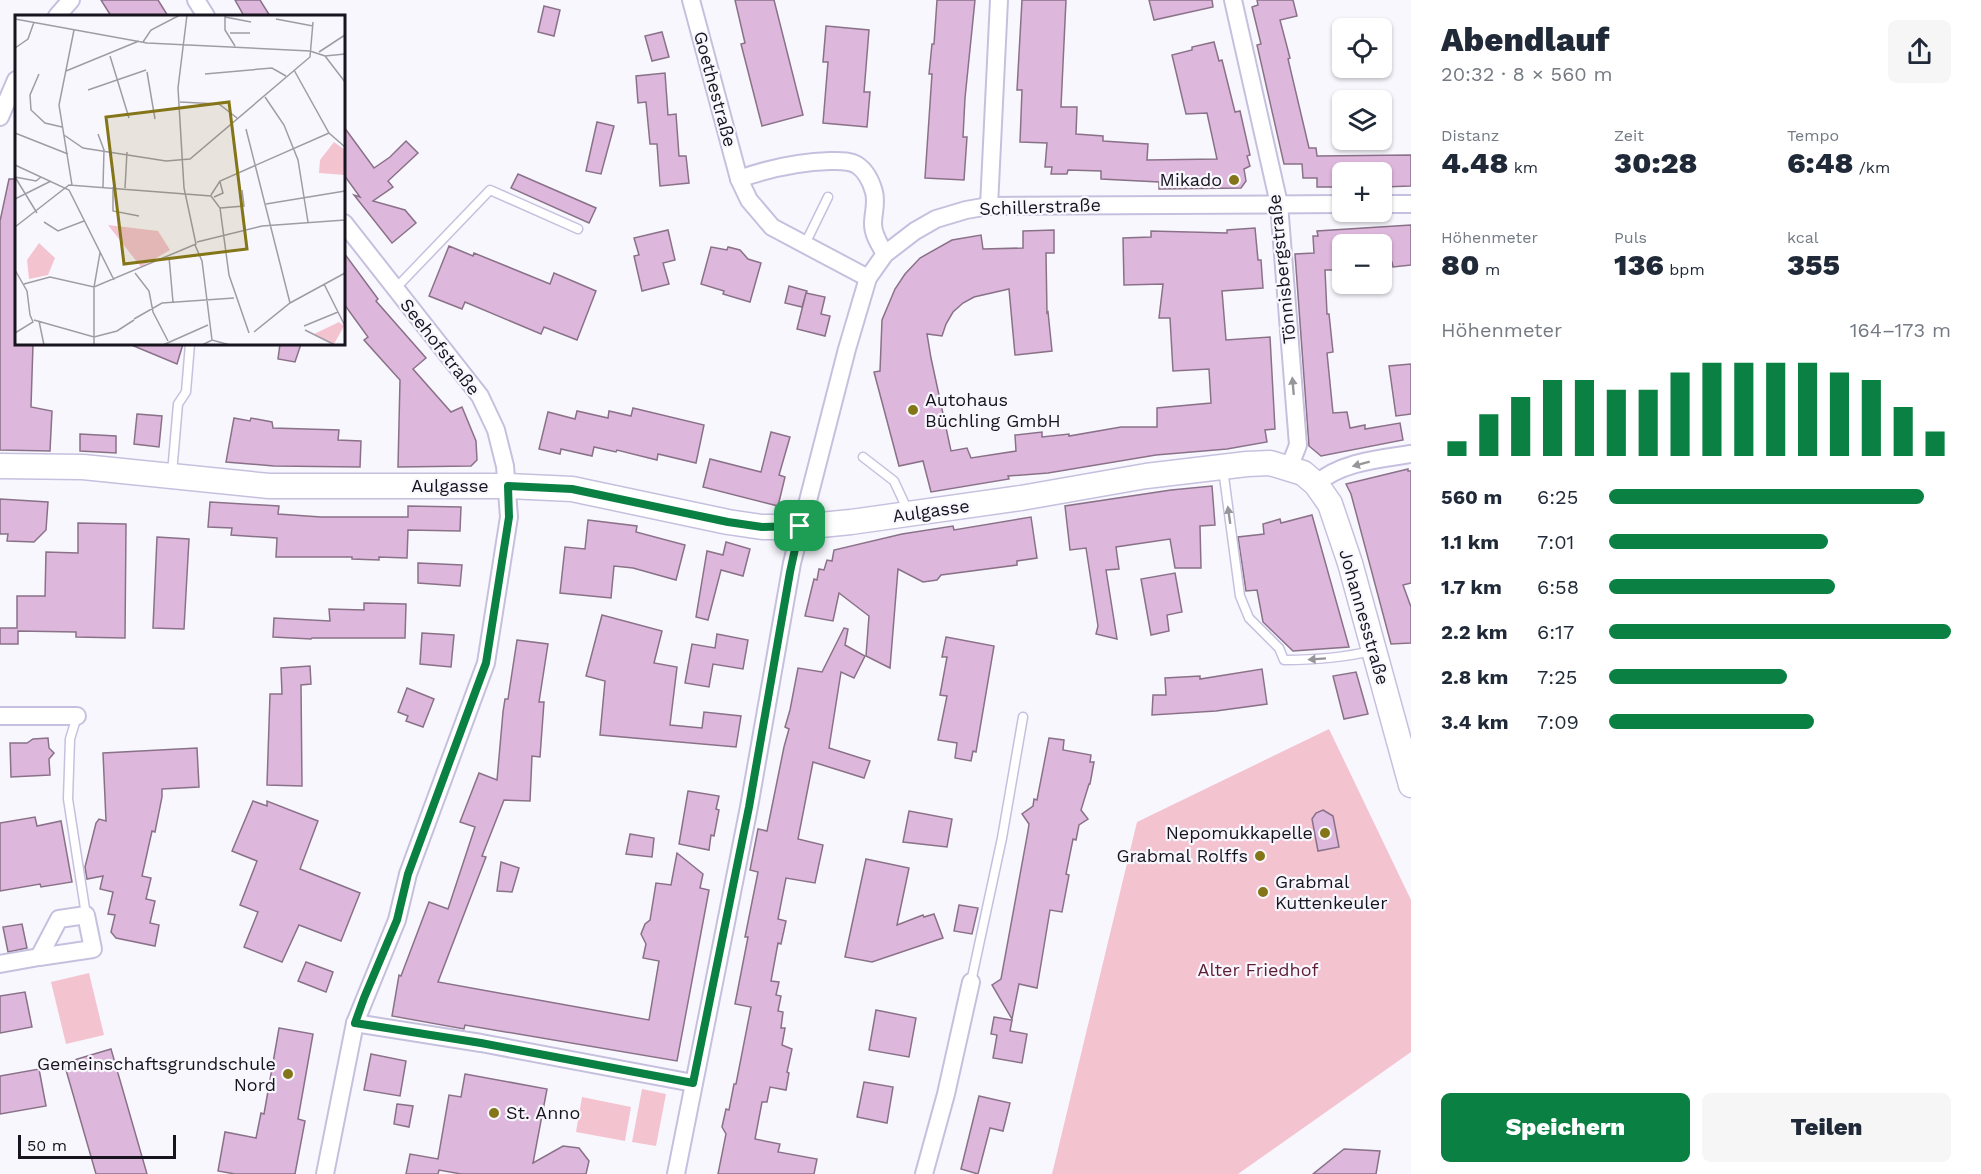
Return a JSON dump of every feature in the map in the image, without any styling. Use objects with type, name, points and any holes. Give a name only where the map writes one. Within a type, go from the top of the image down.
[{"type":"main road","name":"Aulgasse","points":[[0,466],[83,467],[269,486],[508,486],[572,489],[762,527],[851,522],[1021,498],[1146,476],[1222,467],[1270,463],[1289,468]]},
{"type":"main road","name":"Johannesstraße","points":[[1289,468],[1303,473],[1316,484],[1330,504],[1406,741],[1411,785]]},
{"type":"street","points":[[58,15],[71,0]]},
{"type":"street","points":[[196,0],[205,15]]},
{"type":"street","name":"Goethestraße","points":[[691,0],[739,178],[749,200],[772,227],[868,278]]},
{"type":"street","points":[[989,206],[999,0]]},
{"type":"street","name":"Tönnisbergstraße","points":[[1233,0],[1279,204],[1298,445],[1289,468]]},
{"type":"street","points":[[0,117],[15,82]]},
{"type":"street","points":[[739,178],[765,169],[801,162],[846,161],[856,164],[867,174],[874,193],[873,227],[877,241],[885,254]]},
{"type":"street","name":"Schillerstraße","points":[[676,1174],[749,807],[790,572],[800,526],[868,278],[885,254],[915,231],[936,219],[989,206],[1332,204]]},
{"type":"street","points":[[1392,204],[1411,204]]},
{"type":"street","name":"Seehofstraße","points":[[325,1174],[355,1023],[397,920],[408,874],[486,663],[509,517],[506,466],[496,430],[480,396],[345,224]]},
{"type":"street","points":[[1316,484],[1328,473],[1367,462],[1411,454]]},
{"type":"street","points":[[0,716],[77,716]]},
{"type":"street","points":[[0,964],[93,949],[86,915],[59,919],[39,957]]},
{"type":"street","points":[[924,1174],[946,1094],[971,982]]},
{"type":"street","points":[[355,1023],[481,1043],[693,1083]]},
{"type":"lane","points":[[395,290],[490,190],[578,229]]},
{"type":"lane","points":[[805,244],[828,197]]},
{"type":"lane","points":[[171,476],[178,404],[186,392],[190,345]]},
{"type":"lane","points":[[863,457],[894,481],[910,514]]},
{"type":"lane","points":[[1222,467],[1240,596],[1250,618],[1279,648],[1284,660],[1316,660],[1375,650]]},
{"type":"lane","points":[[77,716],[70,739],[68,799],[86,915]]},
{"type":"lane","points":[[971,982],[1002,838],[1023,717]]},
{"type":"green space","name":"Alter Friedhof","points":[[1329,729],[1411,900],[1411,1052],[1238,1174],[1052,1174],[1137,822]]},
{"type":"green space","points":[[89,973],[104,1035],[66,1044],[51,982]]},
{"type":"green space","points":[[642,1089],[666,1094],[656,1146],[632,1142]]},
{"type":"green space","points":[[582,1097],[631,1107],[625,1141],[576,1132]]},
{"type":"building","points":[[101,0],[158,0],[167,15],[110,15]]},
{"type":"building","points":[[235,0],[260,0],[269,15],[243,15]]},
{"type":"building","points":[[735,0],[774,0],[803,115],[762,126],[741,44],[745,43]]},
{"type":"building","points":[[937,0],[975,0],[965,98],[963,137],[967,137],[964,180],[925,178],[932,74],[929,74]]},
{"type":"building","points":[[1022,0],[1066,0],[1061,107],[1077,107],[1076,134],[1103,136],[1103,141],[1148,144],[1147,160],[1217,159],[1207,113],[1186,114],[1172,55],[1214,42],[1219,61],[1222,60],[1235,112],[1240,111],[1250,155],[1247,156],[1250,166],[1244,169],[1246,181],[1241,188],[1159,189],[1159,182],[1101,179],[1101,171],[1068,170],[1067,174],[1051,174],[1052,167],[1045,167],[1047,143],[1020,142],[1022,90],[1017,90]]},
{"type":"building","points":[[1149,0],[1212,0],[1213,7],[1154,20]]},
{"type":"building","points":[[1257,0],[1293,0],[1297,16],[1280,20],[1309,148],[1316,148],[1317,156],[1411,155],[1411,186],[1392,187],[1392,162],[1332,162],[1332,187],[1317,187],[1317,178],[1303,178],[1302,164],[1284,164],[1257,45],[1261,44],[1252,7],[1258,5]]},
{"type":"building","points":[[544,6],[560,10],[554,36],[538,32]]},
{"type":"building","points":[[826,26],[869,30],[864,92],[870,92],[867,127],[823,123],[828,62],[823,62]]},
{"type":"building","points":[[662,32],[669,57],[652,61],[645,36]]},
{"type":"building","points":[[665,73],[668,115],[676,114],[679,156],[686,156],[689,183],[660,186],[657,144],[650,144],[646,102],[638,103],[636,76]]},
{"type":"building","points":[[597,122],[614,126],[601,174],[586,171]]},
{"type":"building","points":[[345,128],[374,168],[390,157],[406,141],[418,153],[388,181],[393,187],[373,201],[405,210],[416,223],[392,243],[354,195],[360,197],[345,176]]},
{"type":"building","points":[[518,174],[596,208],[589,223],[511,188]]},
{"type":"building","points":[[9,179],[15,179],[15,345],[33,345],[31,407],[52,411],[50,451],[0,450],[0,221]]},
{"type":"building","points":[[1411,225],[1411,265],[1393,267],[1392,234],[1332,234],[1332,270],[1325,270],[1327,314],[1329,314],[1333,352],[1327,353],[1333,413],[1347,412],[1350,428],[1365,425],[1365,429],[1400,423],[1403,440],[1321,456],[1309,446],[1295,254],[1314,253],[1313,236],[1318,236],[1317,231]]},
{"type":"building","points":[[1255,228],[1263,288],[1222,291],[1226,340],[1270,337],[1275,429],[1265,430],[1267,442],[1227,449],[1156,455],[1048,473],[1008,476],[1009,479],[931,492],[923,461],[899,466],[874,372],[880,371],[882,320],[895,289],[920,258],[952,240],[981,235],[983,249],[1023,248],[1023,231],[1054,230],[1054,253],[1046,253],[1047,313],[1052,351],[1015,355],[1009,289],[974,297],[963,303],[953,312],[942,336],[927,334],[951,451],[967,448],[971,458],[1016,451],[1015,435],[1042,432],[1042,437],[1069,434],[1069,436],[1121,427],[1157,427],[1157,408],[1211,403],[1209,369],[1173,371],[1170,318],[1159,318],[1163,284],[1124,285],[1123,238],[1151,237],[1151,231],[1227,233],[1227,230]]},
{"type":"building","points":[[668,230],[675,260],[663,263],[669,284],[642,291],[634,256],[639,255],[634,238]]},
{"type":"building","points":[[449,246],[473,256],[474,253],[550,284],[554,273],[596,291],[577,340],[544,327],[541,334],[465,302],[462,309],[429,296]]},
{"type":"building","points":[[711,247],[740,250],[748,259],[761,263],[750,302],[723,294],[724,291],[701,284]]},
{"type":"building","points":[[345,254],[378,299],[376,301],[426,358],[413,369],[451,412],[462,407],[476,441],[477,460],[471,466],[398,467],[400,380],[364,340],[368,337],[345,305]]},
{"type":"building","points":[[789,286],[807,291],[802,307],[785,303]]},
{"type":"building","points":[[806,293],[825,297],[821,314],[830,316],[825,336],[797,329]]},
{"type":"building","points":[[131,345],[183,345],[177,364]]},
{"type":"building","points":[[280,345],[301,345],[295,362],[278,359]]},
{"type":"building","points":[[1411,364],[1411,414],[1396,416],[1389,366]]},
{"type":"building","points":[[633,408],[704,425],[696,463],[658,454],[657,460],[594,447],[592,456],[561,449],[560,454],[539,449],[548,412],[575,419],[577,411],[608,418],[609,411],[631,416]]},
{"type":"building","points":[[137,414],[162,416],[159,447],[134,444]]},
{"type":"building","points":[[234,418],[272,422],[273,428],[339,430],[338,440],[361,441],[360,467],[274,466],[226,462]]},
{"type":"building","points":[[771,432],[790,437],[779,475],[785,477],[778,506],[703,487],[710,459],[761,472]]},
{"type":"building","points":[[80,434],[116,436],[116,453],[80,451]]},
{"type":"building","points":[[1408,469],[1411,471],[1411,583],[1403,585],[1411,607],[1411,643],[1391,644],[1351,494],[1346,484]]},
{"type":"building","points":[[1212,486],[1215,525],[1200,526],[1201,568],[1175,568],[1170,539],[1116,547],[1119,569],[1106,570],[1117,639],[1096,634],[1098,626],[1086,548],[1070,550],[1065,506]]},
{"type":"building","points":[[0,499],[48,502],[46,530],[34,542],[7,541],[8,534],[0,534]]},
{"type":"building","points":[[210,502],[279,506],[278,514],[321,517],[408,517],[408,506],[461,507],[460,531],[408,530],[407,558],[379,557],[379,560],[352,559],[352,557],[276,557],[277,538],[231,535],[232,528],[208,527]]},
{"type":"building","points":[[1312,515],[1349,647],[1293,651],[1263,622],[1257,590],[1246,591],[1238,537],[1264,534],[1263,524],[1280,519],[1281,523]]},
{"type":"building","points":[[1031,517],[1037,558],[1017,561],[1017,565],[941,575],[937,580],[923,582],[898,569],[890,668],[866,656],[869,616],[839,593],[833,621],[805,616],[814,579],[817,580],[819,569],[824,570],[827,560],[832,561],[834,550],[902,534],[953,526],[954,530]]},
{"type":"building","points":[[588,520],[637,526],[636,532],[685,545],[676,580],[633,568],[614,566],[611,598],[560,593],[565,547],[585,549]]},
{"type":"building","points":[[78,523],[126,524],[125,638],[76,637],[76,632],[18,631],[18,644],[0,644],[0,628],[17,628],[17,596],[45,596],[46,552],[78,553]]},
{"type":"building","points":[[157,537],[189,539],[184,629],[153,628]]},
{"type":"building","points":[[726,542],[750,549],[743,576],[721,570],[708,620],[696,617],[707,551],[723,555]]},
{"type":"building","points":[[418,563],[462,565],[460,586],[418,583]]},
{"type":"building","points":[[1175,573],[1182,612],[1167,615],[1169,631],[1151,635],[1141,579]]},
{"type":"building","points":[[364,603],[406,604],[405,638],[273,637],[274,618],[330,621],[329,609],[364,610]]},
{"type":"building","points":[[602,615],[662,631],[654,663],[677,667],[670,725],[702,728],[704,712],[741,716],[736,747],[600,735],[605,681],[586,676]]},
{"type":"building","points":[[844,628],[848,629],[845,645],[865,656],[854,678],[841,672],[829,748],[870,761],[864,778],[813,762],[798,839],[823,845],[815,883],[786,878],[778,919],[786,921],[781,944],[778,943],[771,981],[779,982],[776,995],[781,996],[778,1011],[783,1012],[781,1028],[785,1028],[782,1045],[792,1049],[787,1072],[789,1073],[786,1090],[770,1087],[767,1102],[762,1102],[755,1139],[780,1144],[778,1152],[817,1159],[814,1174],[718,1174],[726,1134],[722,1127],[726,1109],[729,1110],[734,1084],[736,1084],[751,1007],[735,1004],[758,872],[750,870],[758,829],[767,831],[789,729],[785,727],[798,668],[822,672]]},
{"type":"building","points":[[422,633],[454,635],[451,667],[420,664]]},
{"type":"building","points":[[717,634],[748,640],[743,669],[713,664],[709,687],[685,683],[692,644],[715,648]]},
{"type":"building","points":[[946,637],[994,646],[976,752],[973,751],[971,761],[955,758],[957,743],[938,740],[947,696],[940,695],[947,657],[942,657]]},
{"type":"building","points":[[517,640],[548,644],[539,702],[544,702],[540,757],[532,756],[530,801],[504,800],[482,856],[486,857],[438,982],[649,1020],[659,961],[643,958],[646,944],[641,934],[645,924],[650,920],[656,883],[671,885],[677,853],[703,874],[700,888],[709,890],[677,1061],[465,1025],[464,1029],[392,1016],[399,975],[401,976],[429,902],[448,909],[475,827],[460,822],[479,773],[497,780],[503,712],[505,699],[508,699]]},
{"type":"building","points":[[310,666],[311,684],[301,685],[302,786],[267,785],[270,694],[282,694],[281,668]]},
{"type":"building","points":[[1262,669],[1267,704],[1216,711],[1152,715],[1153,695],[1166,695],[1165,678],[1200,676],[1200,679]]},
{"type":"building","points":[[1356,672],[1368,714],[1344,719],[1333,676]]},
{"type":"building","points":[[407,688],[434,699],[423,727],[406,721],[408,716],[398,712]]},
{"type":"building","points":[[48,738],[49,748],[54,753],[49,759],[50,775],[11,777],[10,743],[27,743],[33,739]]},
{"type":"building","points":[[1049,738],[1064,740],[1063,750],[1091,755],[1090,762],[1094,762],[1090,784],[1081,810],[1088,819],[1079,825],[1076,840],[1073,839],[1062,912],[1050,910],[1037,988],[1019,984],[1012,1019],[992,985],[1001,979],[1028,831],[1029,824],[1022,814],[1033,806],[1034,799],[1037,800]]},
{"type":"building","points":[[197,748],[199,787],[162,789],[155,832],[152,831],[142,876],[151,878],[146,899],[155,901],[150,923],[159,925],[155,946],[116,938],[111,932],[115,915],[108,914],[113,892],[100,889],[103,876],[87,879],[85,867],[96,823],[99,819],[106,821],[103,753]]},
{"type":"building","points":[[688,791],[719,796],[716,809],[719,810],[709,850],[679,844]]},
{"type":"building","points":[[253,801],[267,806],[267,801],[318,821],[300,869],[360,893],[341,941],[299,925],[282,962],[244,947],[258,912],[240,905],[257,861],[232,851]]},
{"type":"building","name":"Nepomukkapelle","points":[[1323,810],[1333,816],[1339,847],[1318,851],[1312,819],[1316,813]]},
{"type":"building","points":[[909,811],[952,819],[947,847],[903,842]]},
{"type":"building","points":[[35,817],[37,826],[61,821],[72,882],[41,887],[40,884],[0,891],[0,823]]},
{"type":"building","points":[[630,834],[654,838],[652,857],[626,854]]},
{"type":"building","points":[[866,859],[909,868],[897,925],[923,915],[924,917],[934,914],[943,938],[872,962],[845,957]]},
{"type":"building","points":[[501,862],[519,868],[512,892],[497,891]]},
{"type":"building","points":[[959,905],[978,908],[972,934],[954,931]]},
{"type":"building","points":[[22,924],[27,948],[8,952],[3,927]]},
{"type":"building","points":[[306,962],[333,972],[326,992],[298,981]]},
{"type":"building","points":[[25,992],[32,1027],[0,1033],[0,996]]},
{"type":"building","points":[[876,1010],[916,1018],[909,1057],[869,1050]]},
{"type":"building","points":[[994,1017],[1012,1020],[1010,1031],[1027,1034],[1022,1063],[993,1058],[997,1035],[991,1034]]},
{"type":"building","name":"Gemeinschaftsgrundschule Nord","points":[[279,1028],[313,1034],[298,1119],[305,1121],[295,1174],[235,1174],[218,1171],[225,1132],[256,1138],[261,1113],[264,1114]]},
{"type":"building","points":[[111,1049],[147,1174],[96,1174],[64,1063]]},
{"type":"building","points":[[371,1054],[406,1061],[400,1096],[364,1090]]},
{"type":"building","points":[[39,1069],[46,1106],[0,1114],[0,1076]]},
{"type":"building","name":"St. Anno","points":[[465,1074],[547,1089],[533,1163],[563,1146],[579,1148],[589,1161],[586,1174],[461,1174],[439,1170],[438,1174],[406,1174],[410,1154],[438,1159],[449,1095],[461,1097]]},
{"type":"building","points":[[864,1082],[893,1087],[887,1123],[857,1117]]},
{"type":"building","points":[[979,1096],[1010,1103],[1003,1131],[990,1128],[978,1174],[961,1169]]},
{"type":"building","points":[[397,1104],[413,1106],[409,1127],[394,1124]]},
{"type":"building","points":[[1344,1149],[1380,1151],[1376,1174],[1313,1174]]},
{"type":"place","name":"Mikado","points":[[1234,180]]},
{"type":"place","name":"Autohaus Büchling GmbH","points":[[913,410]]},
{"type":"place","name":"Nepomukkapelle","points":[[1325,833]]},
{"type":"place","name":"Grabmal Rolffs","points":[[1260,856]]},
{"type":"place","name":"Grabmal Kuttenkeuler","points":[[1263,892]]},
{"type":"place","name":"Gemeinschaftsgrundschule Nord","points":[[288,1074]]},
{"type":"place","name":"St. Anno","points":[[494,1113]]},
{"type":"route","points":[[508,486],[572,489],[762,527],[800,526],[749,807],[693,1083],[586,1061],[355,1023],[397,920],[408,874],[486,663],[509,517],[508,486]]}]
